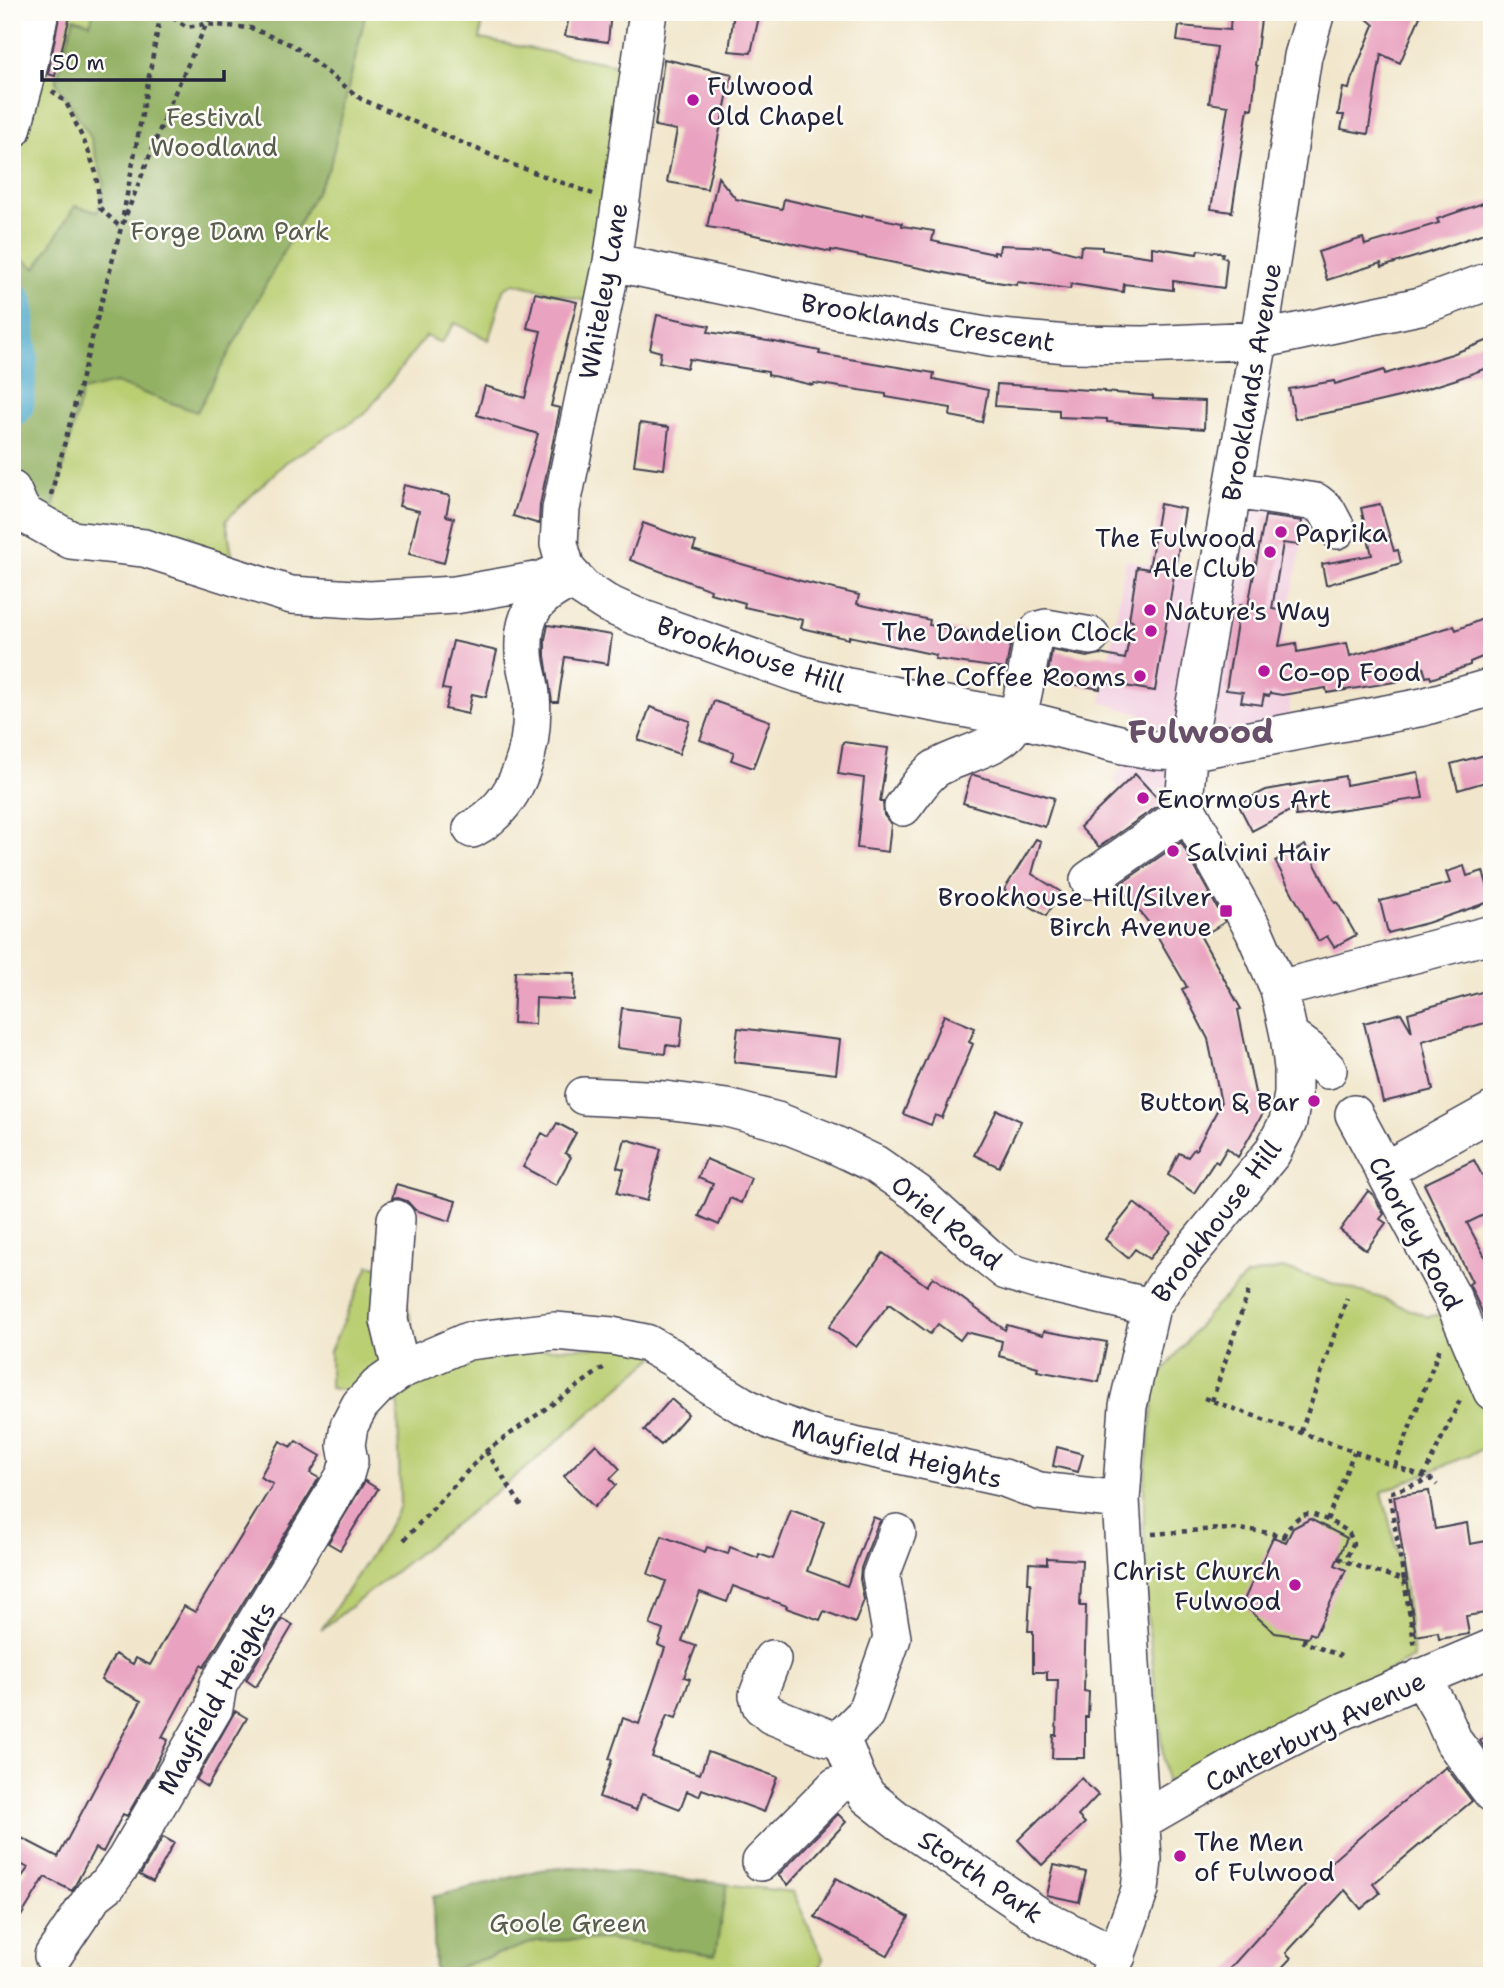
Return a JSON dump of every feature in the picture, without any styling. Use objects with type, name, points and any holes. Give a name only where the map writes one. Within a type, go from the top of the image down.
[{"type":"street","points":[[12,130],[40,12]]},
{"type":"street","name":"Whiteley Lane","points":[[570,574],[559,544],[561,509],[612,262],[648,12]]},
{"type":"street","name":"Brooklands Avenue","points":[[1188,752],[1259,340],[1303,56],[1315,12]]},
{"type":"street","name":"Brooklands Crescent","points":[[612,262],[838,310],[991,337],[1067,344],[1144,345],[1259,340],[1420,306],[1492,280]]},
{"type":"street","points":[[1233,490],[1316,502],[1327,511],[1337,530]]},
{"type":"street","points":[[19,502],[71,540],[144,548],[291,595],[370,600],[455,595],[570,574]]},
{"type":"street","points":[[472,829],[482,824],[503,804],[513,791],[521,772],[532,731],[531,693],[524,654],[528,618],[542,596],[570,574]]},
{"type":"street","name":"Brookhouse Hill","points":[[570,574],[583,589],[635,616],[796,673],[848,687],[1017,718],[1123,745],[1157,751],[1188,752],[1185,791],[1188,811],[1254,931],[1279,989],[1289,1035],[1293,1094],[1287,1122],[1272,1153],[1170,1278],[1151,1307],[1128,1406],[1121,1500],[1143,1860],[1140,1890],[1113,1966]]},
{"type":"street","points":[[904,807],[932,771],[948,761],[984,748],[1010,732],[1017,718],[1033,639],[1039,630],[1046,628],[1091,636]]},
{"type":"street","points":[[1188,752],[1423,706],[1492,687]]},
{"type":"street","points":[[1088,880],[1188,811]]},
{"type":"street","points":[[1279,989],[1492,934]]},
{"type":"street","points":[[1289,1035],[1328,1070]]},
{"type":"street","name":"Oriel Road","points":[[584,1096],[665,1100],[727,1108],[777,1121],[827,1141],[885,1171],[917,1193],[1006,1271],[1151,1307]]},
{"type":"street","points":[[1384,1171],[1492,1111]]},
{"type":"street","name":"Chorley Road","points":[[1354,1114],[1452,1297],[1479,1375]]},
{"type":"street","points":[[396,1219],[389,1320],[401,1370]]},
{"type":"street","name":"Mayfield Heights","points":[[53,1956],[94,1895],[108,1884],[125,1860],[214,1708],[218,1685],[345,1475],[349,1461],[346,1445],[335,1418],[360,1405],[378,1386],[401,1370],[468,1341],[555,1331],[612,1336],[646,1343],[673,1357],[741,1405],[772,1421],[818,1437],[1004,1478],[1040,1491],[1121,1500]]},
{"type":"street","points":[[772,1659],[758,1695],[761,1706],[771,1715],[828,1738],[841,1738],[865,1714],[892,1638],[881,1575],[897,1533]]},
{"type":"street","name":"Canterbury Avenue","points":[[1141,1821],[1247,1760],[1343,1712],[1421,1676],[1492,1648]]},
{"type":"street","points":[[1421,1676],[1454,1742],[1492,1793]]},
{"type":"street","name":"Storth Park","points":[[841,1738],[867,1796],[900,1822],[1113,1966]]},
{"type":"street","points":[[761,1862],[836,1786],[858,1778]]},
{"type":"path","points":[[19,502],[52,495],[66,432],[121,228],[163,12],[187,27],[205,24],[251,28],[294,46],[361,99],[513,165],[620,203]]},
{"type":"path","points":[[121,228],[172,99],[212,12]]},
{"type":"path","points":[[25,82],[50,90],[66,102],[96,173],[100,208],[121,228]]},
{"type":"path","points":[[1212,1401],[1250,1287]]},
{"type":"path","points":[[1301,1432],[1347,1298]]},
{"type":"path","points":[[1395,1466],[1442,1342],[1479,1375],[1467,1385],[1423,1477]]},
{"type":"path","points":[[404,1540],[485,1451],[601,1369],[646,1343]]},
{"type":"path","points":[[1204,1398],[1431,1479],[1437,1485]]},
{"type":"path","points":[[485,1451],[523,1508]]},
{"type":"path","points":[[1327,1520],[1354,1452]]},
{"type":"path","points":[[1421,1676],[1388,1493],[1431,1479]]},
{"type":"path","points":[[1123,1536],[1239,1528],[1286,1537],[1290,1526],[1301,1516],[1309,1514],[1348,1532],[1353,1544],[1345,1561]]},
{"type":"path","points":[[1338,1559],[1404,1580]]},
{"type":"path","points":[[1305,1638],[1304,1642],[1341,1656]]},
{"type":"shaded area","points":[[1249,497],[1310,503],[1282,645],[1290,693],[1289,745],[1214,763],[1198,793],[1219,844],[1168,878],[1141,838],[1154,828],[1144,813],[1114,782],[1145,716],[1101,702],[1126,560],[1226,578]]},
{"type":"green space","name":"Forge Dam Park","points":[[12,12],[484,12],[480,39],[623,66],[607,186],[586,301],[514,283],[503,290],[489,340],[455,323],[441,343],[426,336],[365,414],[286,462],[226,520],[235,570],[65,529],[12,471]]},
{"type":"green space","name":"Festival Woodland","points":[[94,12],[366,12],[330,166],[197,412],[115,383],[82,391],[51,517],[15,482],[12,471],[12,252],[36,268],[75,206],[98,212],[104,182],[90,136],[56,82],[74,18],[90,23]]},
{"type":"green space","points":[[369,1265],[411,1276],[403,1291],[420,1354],[669,1344],[531,1464],[321,1630],[400,1506],[398,1401],[330,1388],[330,1351]]},
{"type":"green space","points":[[1282,1268],[1381,1298],[1428,1317],[1446,1313],[1492,1431],[1492,1445],[1382,1492],[1404,1580],[1413,1658],[1166,1783],[1147,1612],[1144,1527],[1144,1487],[1155,1382],[1208,1314],[1246,1276]]},
{"type":"green space","name":"Goole Green","points":[[573,1867],[793,1892],[823,1958],[818,1976],[435,1976],[433,1897],[541,1870]]},
{"type":"green space","points":[[573,1867],[727,1884],[715,1955],[607,1939],[537,1941],[435,1975],[433,1897],[541,1870]]},
{"type":"building","points":[[60,12],[71,12],[55,76],[48,74]]},
{"type":"building","points":[[570,12],[611,12],[608,42],[565,36]]},
{"type":"building","points":[[734,12],[760,12],[751,53],[729,51]]},
{"type":"building","points":[[1231,12],[1262,12],[1252,109],[1248,108],[1232,212],[1211,209],[1228,106],[1209,103],[1217,47],[1177,41],[1179,26],[1230,30]]},
{"type":"building","points":[[1359,12],[1422,12],[1400,63],[1381,54],[1368,134],[1341,129],[1344,115],[1338,115],[1343,88],[1349,89],[1374,25]]},
{"type":"building","name":"Fulwood Old Chapel","points":[[664,59],[732,74],[707,189],[667,182],[677,130],[655,126]]},
{"type":"building","points":[[718,177],[736,199],[782,209],[784,199],[902,223],[902,226],[934,231],[932,241],[994,254],[999,253],[1000,245],[1049,247],[1080,255],[1081,246],[1102,247],[1102,250],[1152,257],[1152,247],[1197,254],[1198,250],[1223,253],[1222,257],[1227,259],[1224,288],[1173,281],[1173,290],[1124,284],[1123,292],[1071,284],[1070,289],[1017,282],[1017,285],[707,227]]},
{"type":"building","points":[[1492,200],[1492,230],[1382,267],[1381,263],[1327,280],[1318,252],[1363,238],[1365,245],[1439,223],[1437,219]]},
{"type":"building","points":[[535,293],[577,302],[551,406],[560,408],[540,505],[539,524],[513,516],[538,434],[477,415],[485,386],[525,398],[541,331],[527,328]]},
{"type":"building","points":[[657,315],[710,326],[708,332],[775,342],[820,351],[819,354],[934,373],[933,379],[988,390],[982,422],[950,416],[951,408],[886,397],[886,394],[814,383],[813,385],[768,375],[768,372],[689,359],[687,368],[659,362],[661,352],[650,349]]},
{"type":"building","points":[[1492,339],[1492,366],[1403,396],[1295,419],[1289,389],[1334,381],[1335,384],[1384,370],[1385,374]]},
{"type":"building","points":[[997,384],[1104,391],[1153,396],[1153,399],[1205,401],[1204,429],[1059,417],[1059,410],[995,406]]},
{"type":"building","points":[[640,423],[669,427],[664,469],[634,465]]},
{"type":"building","points":[[404,485],[450,496],[446,516],[454,518],[444,563],[409,554],[419,511],[399,506]]},
{"type":"building","points":[[1160,504],[1185,509],[1155,691],[1101,682],[1100,689],[1047,679],[1052,650],[1087,657],[1100,654],[1125,659],[1133,621],[1129,620],[1137,567],[1149,569]]},
{"type":"building","points":[[1380,504],[1394,551],[1398,550],[1401,563],[1326,585],[1322,564],[1372,555],[1361,508]]},
{"type":"building","points":[[1265,516],[1302,521],[1298,545],[1283,543],[1272,609],[1286,611],[1279,646],[1296,643],[1297,652],[1347,643],[1350,656],[1454,626],[1456,630],[1492,615],[1492,653],[1470,662],[1470,665],[1431,679],[1430,676],[1426,677],[1423,667],[1399,673],[1401,681],[1327,693],[1326,688],[1282,695],[1270,693],[1269,696],[1264,695],[1262,705],[1241,702],[1243,692],[1226,690],[1240,605],[1248,606]]},
{"type":"building","points":[[643,523],[696,542],[693,550],[859,595],[857,604],[930,620],[929,625],[1001,638],[1002,634],[1012,635],[1006,669],[935,659],[936,655],[801,628],[803,620],[744,607],[745,603],[710,593],[711,590],[630,560]]},
{"type":"building","points":[[548,625],[612,635],[608,664],[565,657],[558,702],[552,702],[545,656]]},
{"type":"building","points":[[453,641],[497,651],[486,697],[472,694],[468,714],[445,709],[450,690],[442,689]]},
{"type":"building","points":[[714,701],[770,721],[753,768],[731,760],[734,752],[700,740]]},
{"type":"building","points":[[650,707],[690,721],[679,754],[638,740]]},
{"type":"building","points":[[843,742],[888,748],[880,802],[883,802],[884,815],[891,824],[888,852],[857,848],[864,778],[838,774]]},
{"type":"building","points":[[1492,753],[1492,780],[1458,790],[1451,764]]},
{"type":"building","points":[[1418,772],[1423,798],[1296,816],[1295,808],[1252,831],[1238,804],[1266,790],[1345,776],[1346,785]]},
{"type":"building","points":[[1135,774],[1162,803],[1099,847],[1080,827]]},
{"type":"building","points":[[971,776],[1054,798],[1045,827],[963,803]]},
{"type":"building","points":[[1036,839],[1041,841],[1032,874],[1061,892],[1046,916],[1004,890]]},
{"type":"building","points":[[1181,842],[1225,922],[1201,937],[1241,1009],[1238,1010],[1255,1093],[1270,1101],[1238,1157],[1227,1148],[1194,1193],[1168,1175],[1179,1153],[1188,1157],[1196,1150],[1221,1103],[1208,1039],[1182,989],[1187,987],[1152,927],[1119,885]]},
{"type":"building","points":[[1305,845],[1335,903],[1337,902],[1356,935],[1334,947],[1327,936],[1318,941],[1275,861]]},
{"type":"building","points":[[1464,866],[1467,876],[1483,871],[1492,901],[1388,933],[1380,901],[1450,883],[1446,872]]},
{"type":"building","points":[[515,971],[575,973],[574,1000],[536,998],[535,1024],[513,1023]]},
{"type":"building","points":[[1492,989],[1492,1021],[1422,1041],[1433,1090],[1383,1102],[1364,1023],[1401,1013],[1412,1032],[1408,1013]]},
{"type":"building","points":[[622,1008],[683,1016],[680,1047],[666,1045],[665,1054],[617,1048]]},
{"type":"building","points":[[944,1015],[975,1028],[969,1042],[973,1044],[942,1118],[935,1115],[931,1125],[903,1114]]},
{"type":"building","points":[[738,1028],[840,1040],[836,1074],[734,1062]]},
{"type":"building","points":[[997,1110],[1021,1121],[999,1167],[974,1155]]},
{"type":"building","points":[[557,1123],[576,1133],[565,1153],[571,1157],[556,1185],[523,1167],[542,1133],[549,1137]]},
{"type":"building","points":[[625,1139],[661,1149],[647,1201],[617,1193],[624,1169],[617,1167]]},
{"type":"building","points":[[706,1159],[751,1178],[741,1203],[730,1198],[719,1225],[699,1216],[713,1184],[698,1178]]},
{"type":"building","points":[[1474,1160],[1492,1194],[1492,1211],[1467,1223],[1492,1270],[1492,1333],[1469,1284],[1472,1282],[1424,1184]]},
{"type":"building","points":[[396,1184],[456,1201],[450,1221],[415,1210],[407,1201],[392,1199]]},
{"type":"building","points":[[1368,1191],[1384,1214],[1380,1219],[1386,1223],[1366,1250],[1340,1230]]},
{"type":"building","points":[[1134,1203],[1171,1232],[1149,1259],[1135,1249],[1128,1258],[1105,1239]]},
{"type":"building","points":[[883,1253],[927,1286],[933,1277],[1005,1330],[1007,1325],[1043,1335],[1044,1331],[1107,1342],[1099,1382],[1037,1371],[1038,1367],[999,1356],[1002,1341],[966,1332],[960,1340],[938,1324],[930,1334],[889,1304],[856,1347],[829,1327]]},
{"type":"building","points":[[671,1399],[688,1414],[661,1445],[644,1430]]},
{"type":"building","points":[[280,1441],[291,1447],[296,1441],[321,1456],[310,1473],[319,1478],[204,1667],[201,1665],[162,1737],[168,1740],[151,1774],[127,1816],[123,1814],[103,1852],[95,1848],[72,1891],[45,1877],[12,1931],[12,1891],[28,1868],[12,1859],[12,1833],[58,1857],[141,1701],[101,1680],[115,1654],[133,1664],[136,1658],[150,1665],[184,1606],[195,1612],[273,1484],[260,1477]]},
{"type":"building","points":[[596,1444],[620,1469],[610,1479],[616,1485],[594,1507],[564,1476]]},
{"type":"building","points":[[1057,1447],[1083,1454],[1078,1472],[1053,1466]]},
{"type":"building","points":[[365,1481],[378,1489],[340,1550],[328,1543]]},
{"type":"building","points":[[1429,1491],[1435,1529],[1467,1523],[1470,1544],[1492,1540],[1492,1612],[1466,1616],[1469,1634],[1439,1639],[1438,1632],[1416,1636],[1394,1496]]},
{"type":"building","points":[[791,1510],[824,1522],[807,1571],[847,1586],[873,1517],[881,1520],[861,1568],[864,1600],[855,1623],[824,1611],[820,1620],[733,1586],[727,1602],[700,1592],[682,1641],[696,1646],[684,1677],[690,1679],[676,1718],[667,1715],[652,1757],[700,1774],[708,1752],[777,1777],[764,1812],[702,1789],[699,1796],[687,1791],[680,1809],[642,1794],[636,1810],[599,1797],[623,1718],[639,1724],[665,1648],[658,1645],[663,1630],[650,1625],[666,1581],[648,1574],[662,1536],[705,1552],[707,1547],[728,1554],[730,1547],[758,1558],[759,1554],[773,1559]]},
{"type":"building","name":"Christ Church Fulwood","points":[[1310,1519],[1347,1538],[1335,1565],[1346,1570],[1315,1635],[1310,1633],[1308,1638],[1275,1633],[1247,1608],[1250,1603],[1244,1600],[1273,1537],[1286,1542],[1293,1528]]},
{"type":"building","points":[[1047,1558],[1082,1560],[1080,1606],[1086,1606],[1084,1691],[1089,1692],[1088,1717],[1085,1717],[1085,1758],[1052,1758],[1053,1735],[1056,1735],[1058,1680],[1047,1680],[1047,1672],[1033,1672],[1033,1631],[1028,1631],[1031,1583],[1028,1583],[1029,1563],[1047,1564]]},
{"type":"building","points":[[282,1619],[293,1625],[256,1687],[246,1680]]},
{"type":"building","points":[[235,1711],[247,1718],[207,1787],[196,1780]]},
{"type":"building","points":[[1492,1732],[1492,1758],[1480,1741]]},
{"type":"building","points":[[1446,1767],[1472,1801],[1373,1884],[1380,1893],[1361,1909],[1345,1890],[1286,1953],[1291,1958],[1274,1976],[1223,1976],[1314,1875]]},
{"type":"building","points":[[1081,1778],[1098,1795],[1078,1816],[1085,1823],[1042,1865],[1018,1840]]},
{"type":"building","points":[[838,1814],[846,1822],[788,1885],[778,1875]]},
{"type":"building","points":[[163,1837],[174,1843],[153,1882],[140,1875]]},
{"type":"building","points":[[1054,1865],[1086,1872],[1079,1902],[1047,1895]]},
{"type":"building","points":[[836,1878],[909,1917],[888,1956],[815,1917]]},
{"type":"waterway","points":[[12,303],[16,358],[12,405]]},
{"type":"place","name":"Fulwood Old Chapel","points":[[693,100]]},
{"type":"place","name":"Paprika","points":[[1281,532]]},
{"type":"place","name":"The Fulwood Ale Club","points":[[1270,552]]},
{"type":"place","name":"Nature's Way","points":[[1150,610]]},
{"type":"place","name":"The Dandelion Clock","points":[[1151,631]]},
{"type":"place","name":"Co-op Food","points":[[1264,671]]},
{"type":"place","name":"The Coffee Rooms","points":[[1140,676]]},
{"type":"place","name":"Enormous Art","points":[[1143,798]]},
{"type":"place","name":"Salvini Hair","points":[[1173,851]]},
{"type":"place","name":"Brookhouse Hill/Silver Birch Avenue","points":[[1226,911]]},
{"type":"place","name":"Button & Bar","points":[[1314,1101]]},
{"type":"place","name":"Christ Church Fulwood","points":[[1295,1585]]},
{"type":"place","name":"The Men of Fulwood","points":[[1180,1856]]},
{"type":"district","name":"Fulwood","points":[[1201,731]]}]
